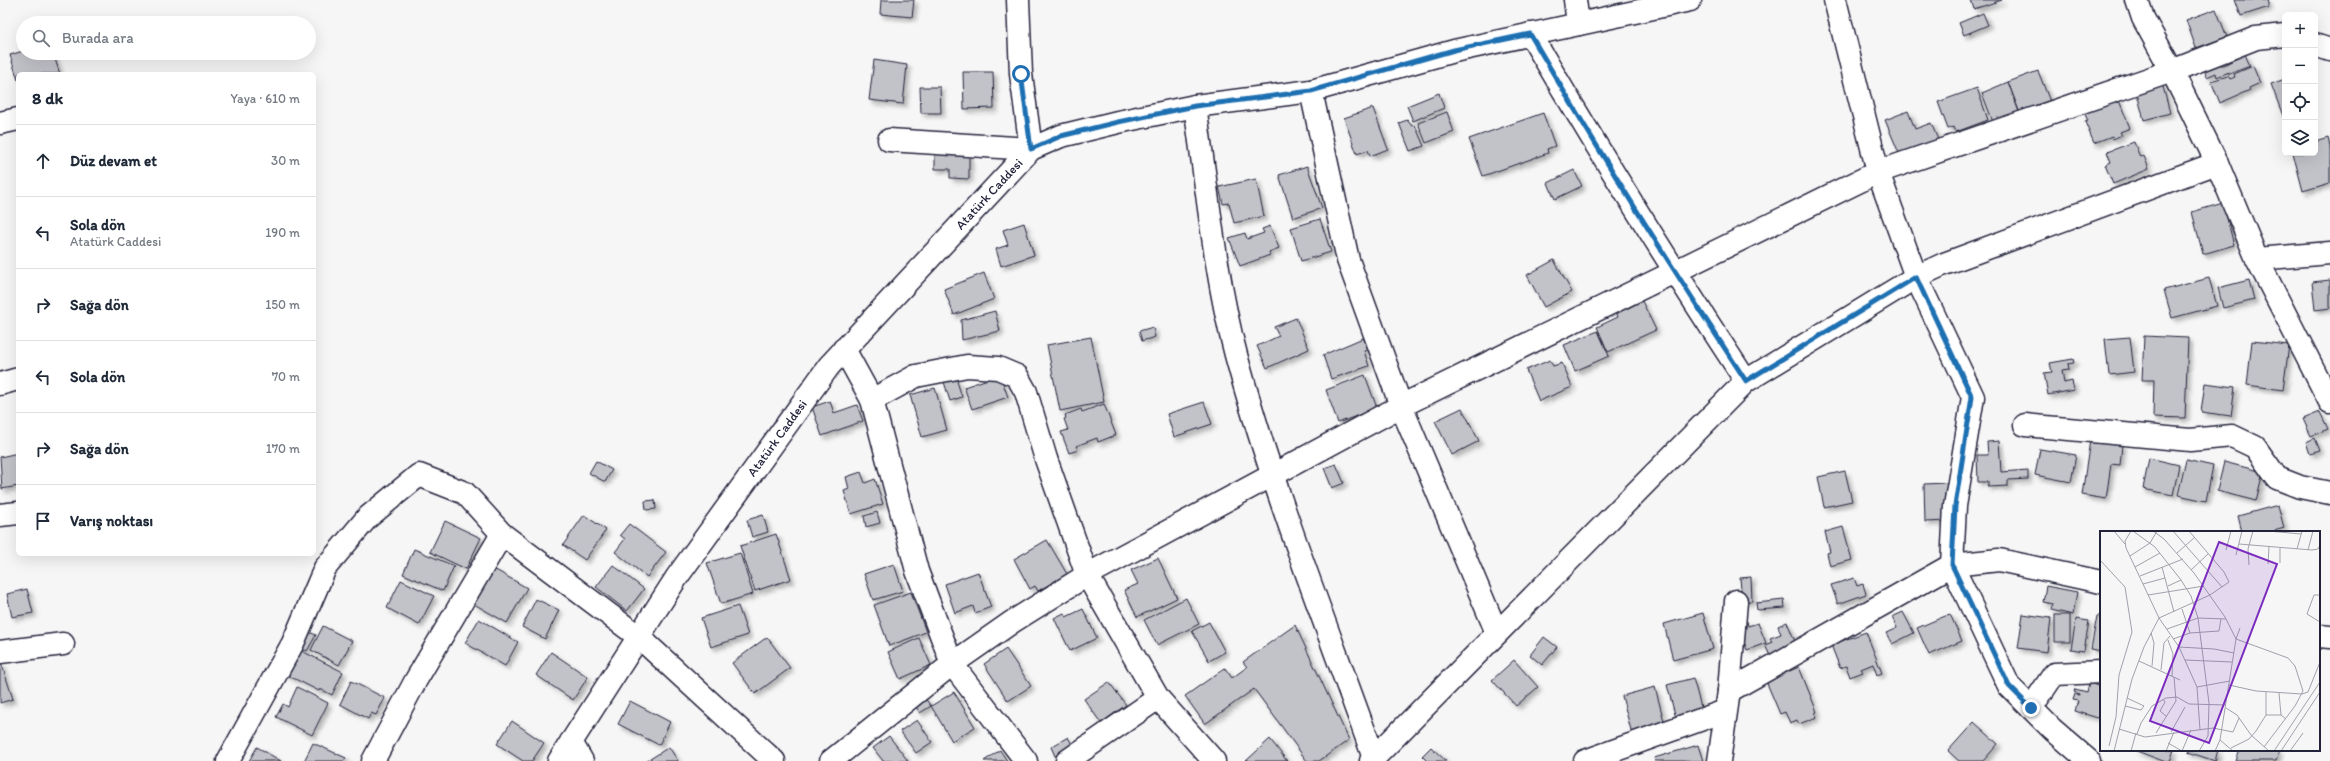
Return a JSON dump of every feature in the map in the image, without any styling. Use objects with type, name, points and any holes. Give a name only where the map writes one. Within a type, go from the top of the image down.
[{"type":"street","points":[[889,140],[1031,149],[1021,74],[1018,0]]},
{"type":"street","points":[[1574,0],[1578,24]]},
{"type":"street","name":"Atatürk Caddesi","points":[[559,761],[691,558],[829,366],[1031,149],[1061,136],[1195,106],[1311,91],[1454,50],[1690,0]]},
{"type":"street","points":[[1835,0],[1878,172],[1916,277],[1972,397],[1955,506],[1952,565],[2009,686],[2052,729],[2090,761]]},
{"type":"street","points":[[2137,0],[2143,18],[2172,71],[2217,163],[2257,259],[2330,402]]},
{"type":"street","points":[[1530,34],[1584,126],[1674,272],[1746,381]]},
{"type":"street","points":[[831,761],[952,664],[1012,622],[1087,575],[1401,406],[1878,172],[2172,71],[2256,38],[2282,35]]},
{"type":"street","points":[[2318,45],[2330,50]]},
{"type":"street","points":[[1311,91],[1348,260],[1401,406],[1497,633]]},
{"type":"street","points":[[1195,106],[1218,264],[1236,354],[1273,475],[1372,759],[1746,381],[1916,277],[1944,264],[2217,163]]},
{"type":"street","points":[[0,123],[16,119]]},
{"type":"street","points":[[2257,259],[2330,253]]},
{"type":"street","points":[[844,349],[872,400],[918,571],[952,664],[1026,761]]},
{"type":"street","points":[[872,400],[916,376],[967,366],[998,368],[1017,376],[1026,392],[1046,459],[1087,575],[1158,698],[1214,761]]},
{"type":"street","points":[[0,384],[16,380]]},
{"type":"street","points":[[2025,425],[2190,440],[2232,436],[2255,448],[2277,478],[2300,487],[2330,493]]},
{"type":"street","points":[[228,761],[293,643],[325,568],[373,513],[419,475],[465,493],[502,534],[639,636],[774,761]]},
{"type":"street","points":[[0,515],[16,513]]},
{"type":"street","points":[[373,761],[416,680],[502,534]]},
{"type":"street","points":[[1585,761],[1727,701],[1952,565],[1999,560],[2100,582]]},
{"type":"street","points":[[1719,761],[1727,701],[1736,601]]},
{"type":"street","points":[[2320,636],[2330,637]]},
{"type":"street","points":[[0,652],[63,644]]},
{"type":"street","points":[[2031,708],[2054,674],[2100,672]]},
{"type":"street","points":[[1067,761],[1158,698]]},
{"type":"street","points":[[571,742],[582,761]]},
{"type":"building","points":[[881,0],[914,0],[912,17],[880,14]]},
{"type":"building","points":[[1971,0],[2002,0],[1974,9]]},
{"type":"building","points":[[2235,0],[2267,0],[2269,7],[2241,16]]},
{"type":"building","points":[[2216,9],[2227,37],[2196,48],[2186,20]]},
{"type":"building","points":[[1983,13],[1988,25],[1964,35],[1959,23]]},
{"type":"building","points":[[16,53],[16,60],[55,60],[59,72],[16,72],[16,74],[10,55]]},
{"type":"building","points":[[2245,54],[2250,66],[2229,74],[2229,72],[2217,77],[2216,73],[2207,77],[2202,64],[2218,58],[2220,65],[2224,65]]},
{"type":"building","points":[[874,60],[907,65],[903,104],[869,100]]},
{"type":"building","points":[[2253,66],[2260,83],[2249,88],[2250,90],[2220,103],[2211,81],[2228,76],[2230,79],[2235,77],[2234,74]]},
{"type":"building","points":[[2038,71],[2051,104],[2021,116],[2008,82]]},
{"type":"building","points":[[963,72],[993,72],[994,108],[964,109]]},
{"type":"building","points":[[2282,80],[2282,113],[2271,84]]},
{"type":"building","points":[[2008,82],[2019,112],[1993,122],[1982,93]]},
{"type":"building","points":[[2162,83],[2170,113],[2144,120],[2136,90]]},
{"type":"building","points":[[920,87],[940,87],[941,113],[921,113]]},
{"type":"building","points":[[1977,88],[1988,120],[1956,132],[1954,127],[1948,129],[1938,102]]},
{"type":"building","points":[[1439,93],[1444,108],[1413,121],[1407,106]]},
{"type":"building","points":[[2118,98],[2130,128],[2120,132],[2122,135],[2113,139],[2112,136],[2094,143],[2085,122],[2088,121],[2084,112]]},
{"type":"building","points":[[1373,108],[1388,149],[1370,156],[1368,150],[1357,154],[1344,118]]},
{"type":"building","points":[[1908,111],[1915,129],[1931,123],[1939,142],[1901,158],[1885,120]]},
{"type":"building","points":[[1447,112],[1454,132],[1426,143],[1418,123]]},
{"type":"building","points":[[1543,113],[1555,146],[1547,149],[1548,153],[1483,176],[1469,139]]},
{"type":"building","points":[[1407,120],[1412,126],[1415,125],[1424,146],[1410,151],[1399,123]]},
{"type":"building","points":[[2328,138],[2330,147],[2330,183],[2303,191],[2294,156],[2318,156],[2318,141]]},
{"type":"building","points":[[2134,142],[2140,157],[2144,156],[2149,169],[2113,184],[2105,165],[2111,162],[2107,152]]},
{"type":"building","points":[[935,151],[969,151],[969,179],[950,178],[950,169],[935,169]]},
{"type":"building","points":[[1307,166],[1322,208],[1293,218],[1279,175]]},
{"type":"building","points":[[1574,170],[1582,186],[1555,199],[1548,183]]},
{"type":"building","points":[[1256,179],[1264,216],[1234,223],[1229,203],[1223,204],[1219,187]]},
{"type":"building","points":[[2223,203],[2234,245],[2203,254],[2192,212]]},
{"type":"building","points":[[1320,219],[1331,252],[1301,261],[1291,228]]},
{"type":"building","points":[[1024,223],[1034,255],[1001,266],[996,249],[1008,245],[1003,230]]},
{"type":"building","points":[[1270,226],[1279,248],[1269,252],[1270,255],[1240,266],[1229,238],[1245,233],[1247,239],[1264,233],[1262,229]]},
{"type":"building","points":[[1554,260],[1572,292],[1544,307],[1527,275]]},
{"type":"building","points":[[984,273],[994,299],[954,315],[944,289]]},
{"type":"building","points":[[2209,278],[2217,306],[2172,318],[2164,290]]},
{"type":"building","points":[[2249,280],[2254,300],[2223,308],[2218,288]]},
{"type":"building","points":[[2330,280],[2330,308],[2315,310],[2312,282]]},
{"type":"building","points":[[1642,301],[1656,330],[1608,352],[1597,327],[1618,317],[1614,308],[1623,303],[1626,309]]},
{"type":"building","points":[[995,311],[1000,331],[962,340],[961,320]]},
{"type":"building","points":[[1296,318],[1309,349],[1267,368],[1257,346],[1279,336],[1274,327]]},
{"type":"building","points":[[1153,327],[1155,337],[1142,341],[1139,331]]},
{"type":"building","points":[[1598,331],[1609,356],[1575,371],[1564,345]]},
{"type":"building","points":[[2144,336],[2188,338],[2185,418],[2153,417],[2154,380],[2142,380]]},
{"type":"building","points":[[1091,337],[1104,402],[1060,411],[1047,345]]},
{"type":"building","points":[[2130,337],[2134,372],[2109,375],[2105,339]]},
{"type":"building","points":[[1363,338],[1368,350],[1364,351],[1369,366],[1331,379],[1323,355]]},
{"type":"building","points":[[2252,341],[2289,345],[2283,390],[2247,385]]},
{"type":"building","points":[[2073,359],[2074,363],[2068,364],[2069,369],[2062,370],[2064,383],[2072,381],[2074,390],[2048,395],[2044,373],[2052,372],[2050,363]]},
{"type":"building","points":[[1550,360],[1553,366],[1562,363],[1572,387],[1539,401],[1526,370]]},
{"type":"building","points":[[1000,375],[1008,397],[972,409],[964,387]]},
{"type":"building","points":[[1365,375],[1377,408],[1338,423],[1326,390]]},
{"type":"building","points":[[956,378],[962,397],[950,401],[944,382]]},
{"type":"building","points":[[2205,383],[2235,387],[2231,416],[2201,412]]},
{"type":"building","points":[[935,388],[947,430],[922,437],[910,395]]},
{"type":"building","points":[[830,401],[834,413],[857,405],[863,421],[822,436],[812,407]]},
{"type":"building","points":[[1204,402],[1212,424],[1174,437],[1167,414]]},
{"type":"building","points":[[1104,404],[1116,435],[1098,442],[1097,438],[1076,446],[1078,450],[1069,453],[1061,432],[1068,430],[1064,419],[1066,418],[1065,415],[1081,409],[1082,412]]},
{"type":"building","points":[[1462,408],[1479,441],[1452,455],[1435,421]]},
{"type":"building","points":[[2320,412],[2328,429],[2311,436],[2303,419]]},
{"type":"building","points":[[2315,438],[2320,451],[2310,454],[2306,442]]},
{"type":"building","points":[[2090,440],[2122,445],[2120,465],[2111,464],[2106,499],[2082,495]]},
{"type":"building","points":[[1999,441],[2001,472],[2028,470],[2028,479],[2008,480],[2008,486],[1988,487],[1988,482],[1978,482],[1977,455],[1988,455],[1987,442]]},
{"type":"building","points":[[2040,449],[2076,455],[2071,482],[2035,475]]},
{"type":"building","points":[[16,453],[16,486],[2,489],[0,457]]},
{"type":"building","points":[[2149,458],[2179,465],[2173,495],[2143,489]]},
{"type":"building","points":[[2186,460],[2213,466],[2206,501],[2178,495]]},
{"type":"building","points":[[596,461],[612,470],[605,482],[589,473]]},
{"type":"building","points":[[2224,462],[2263,472],[2256,501],[2217,491]]},
{"type":"building","points":[[1336,464],[1344,483],[1332,488],[1324,468]]},
{"type":"building","points":[[1845,471],[1852,501],[1824,507],[1818,477]]},
{"type":"building","points":[[861,472],[865,483],[875,479],[883,504],[851,514],[844,491],[849,489],[846,477]]},
{"type":"building","points":[[1947,483],[1948,521],[1925,522],[1924,484]]},
{"type":"building","points":[[655,500],[656,509],[646,510],[645,501]]},
{"type":"building","points":[[2278,505],[2284,528],[2274,531],[2242,531],[2238,516]]},
{"type":"building","points":[[877,512],[880,523],[866,527],[864,516]]},
{"type":"building","points":[[584,515],[606,530],[585,560],[563,545]]},
{"type":"building","points":[[763,515],[768,532],[752,537],[747,520]]},
{"type":"building","points":[[445,521],[481,538],[466,569],[430,552]]},
{"type":"building","points":[[629,524],[666,552],[647,577],[615,552],[625,539],[620,535]]},
{"type":"building","points":[[1843,527],[1852,560],[1830,566],[1827,553],[1830,552],[1825,532]]},
{"type":"building","points":[[776,534],[791,579],[755,591],[740,546]]},
{"type":"building","points":[[1047,540],[1067,574],[1038,591],[1035,586],[1030,589],[1014,559]]},
{"type":"building","points":[[414,549],[454,566],[443,591],[403,574]]},
{"type":"building","points":[[740,553],[753,594],[721,604],[707,563]]},
{"type":"building","points":[[1158,558],[1177,598],[1137,617],[1124,590],[1138,584],[1131,570]]},
{"type":"building","points":[[894,564],[903,591],[873,600],[864,574]]},
{"type":"building","points":[[613,565],[644,589],[627,611],[596,587]]},
{"type":"building","points":[[494,569],[527,588],[507,623],[474,604]]},
{"type":"building","points":[[978,572],[991,607],[975,613],[973,606],[955,613],[945,584]]},
{"type":"building","points":[[1751,577],[1752,601],[1742,602],[1740,578]]},
{"type":"building","points":[[1854,578],[1857,586],[1863,584],[1866,594],[1838,604],[1831,585]]},
{"type":"building","points":[[401,580],[434,596],[419,625],[387,608]]},
{"type":"building","points":[[2046,586],[2077,592],[2073,615],[2051,610],[2052,604],[2043,602]]},
{"type":"building","points":[[27,589],[33,613],[12,617],[7,594]]},
{"type":"building","points":[[911,592],[926,632],[889,646],[874,605]]},
{"type":"building","points":[[1186,598],[1199,624],[1157,645],[1144,620]]},
{"type":"building","points":[[536,599],[559,610],[545,639],[522,627]]},
{"type":"building","points":[[1784,600],[1785,608],[1757,610],[1756,603]]},
{"type":"building","points":[[738,606],[748,635],[711,647],[701,618]]},
{"type":"building","points":[[1083,609],[1097,638],[1070,651],[1054,618],[1064,613],[1066,617]]},
{"type":"building","points":[[1903,612],[1914,633],[1892,644],[1886,633],[1897,628],[1892,617]]},
{"type":"building","points":[[1703,613],[1713,649],[1673,660],[1664,624]]},
{"type":"building","points":[[1950,614],[1962,641],[1929,655],[1917,628]]},
{"type":"building","points":[[2023,614],[2051,618],[2047,652],[2018,648]]},
{"type":"building","points":[[2055,615],[2070,615],[2070,642],[2055,642]]},
{"type":"building","points":[[2097,616],[2100,616],[2100,651],[2091,649]]},
{"type":"building","points":[[479,619],[518,642],[505,666],[465,643]]},
{"type":"building","points":[[2076,619],[2089,621],[2084,651],[2071,649]]},
{"type":"building","points":[[1747,621],[1748,626],[1758,623],[1766,643],[1747,650],[1738,625]]},
{"type":"building","points":[[1209,622],[1225,652],[1209,661],[1192,631]]},
{"type":"building","points":[[1787,622],[1797,646],[1771,658],[1765,645],[1772,642],[1770,638],[1781,634],[1778,626]]},
{"type":"building","points":[[1295,625],[1349,740],[1319,761],[1307,761],[1254,689],[1205,724],[1185,696],[1225,668],[1232,678],[1247,667],[1243,662]]},
{"type":"building","points":[[323,626],[352,641],[339,665],[311,650]]},
{"type":"building","points":[[307,631],[316,635],[307,651],[298,646]]},
{"type":"building","points":[[1866,632],[1882,673],[1877,675],[1873,664],[1861,669],[1863,672],[1850,677],[1846,666],[1840,668],[1831,645]]},
{"type":"building","points":[[767,637],[790,668],[755,694],[732,663]]},
{"type":"building","points":[[1544,637],[1557,647],[1542,665],[1530,655]]},
{"type":"building","points":[[919,638],[931,665],[900,679],[888,652]]},
{"type":"building","points":[[298,649],[343,672],[332,695],[320,689],[319,691],[285,674]]},
{"type":"building","points":[[1006,649],[1031,686],[1008,701],[984,664]]},
{"type":"building","points":[[551,652],[588,677],[573,700],[536,675]]},
{"type":"building","points":[[1514,660],[1538,687],[1516,706],[1492,680]]},
{"type":"building","points":[[1,662],[13,699],[0,703],[0,663]]},
{"type":"building","points":[[1799,667],[1817,712],[1815,713],[1817,717],[1799,724],[1797,720],[1790,723],[1785,712],[1780,714],[1766,681]]},
{"type":"building","points":[[1693,678],[1702,711],[1676,718],[1667,685]]},
{"type":"building","points":[[351,681],[385,698],[376,715],[371,713],[368,719],[340,704]]},
{"type":"building","points":[[1109,682],[1126,705],[1101,723],[1084,699]]},
{"type":"building","points":[[2089,683],[2100,687],[2100,719],[2075,711],[2078,701],[2073,700],[2075,694],[2080,694],[2074,692],[2075,689],[2087,692]]},
{"type":"building","points":[[297,687],[328,703],[312,735],[276,717],[283,704],[288,707]]},
{"type":"building","points":[[1655,687],[1665,725],[1632,734],[1622,696]]},
{"type":"building","points":[[954,692],[975,727],[952,741],[931,706]]},
{"type":"building","points":[[924,697],[931,706],[920,713],[914,704]]},
{"type":"building","points":[[630,701],[670,722],[659,745],[618,724]]},
{"type":"building","points":[[917,720],[932,742],[916,753],[900,731]]},
{"type":"building","points":[[512,721],[544,743],[532,761],[523,761],[497,744]]},
{"type":"building","points":[[1974,722],[1998,744],[1983,761],[1959,761],[1948,751]]},
{"type":"building","points":[[889,736],[908,761],[883,761],[873,748]]},
{"type":"building","points":[[1068,737],[1074,748],[1056,758],[1051,747]]},
{"type":"building","points":[[1270,739],[1287,761],[1246,761]]},
{"type":"building","points":[[313,743],[346,758],[344,761],[304,761]]},
{"type":"building","points":[[1698,745],[1703,761],[1655,761],[1654,758]]},
{"type":"building","points":[[257,747],[281,761],[249,761]]},
{"type":"building","points":[[669,747],[678,761],[647,761]]},
{"type":"building","points":[[1431,747],[1446,761],[1427,761],[1422,756]]},
{"type":"building","points":[[1000,750],[1007,761],[984,761]]},
{"type":"building","points":[[2137,751],[2174,751],[2170,761],[2163,761]]},
{"type":"building","points":[[2188,751],[2218,751],[2215,761]]},
{"type":"building","points":[[2240,751],[2279,751],[2276,761],[2236,761]]},
{"type":"route","points":[[1021,74],[1031,149],[1061,136],[1118,122],[1195,106],[1311,91],[1454,50],[1530,34],[1584,126],[1674,272],[1746,381],[1916,277],[1972,397],[1955,506],[1952,565],[2009,686],[2031,708]]}]
